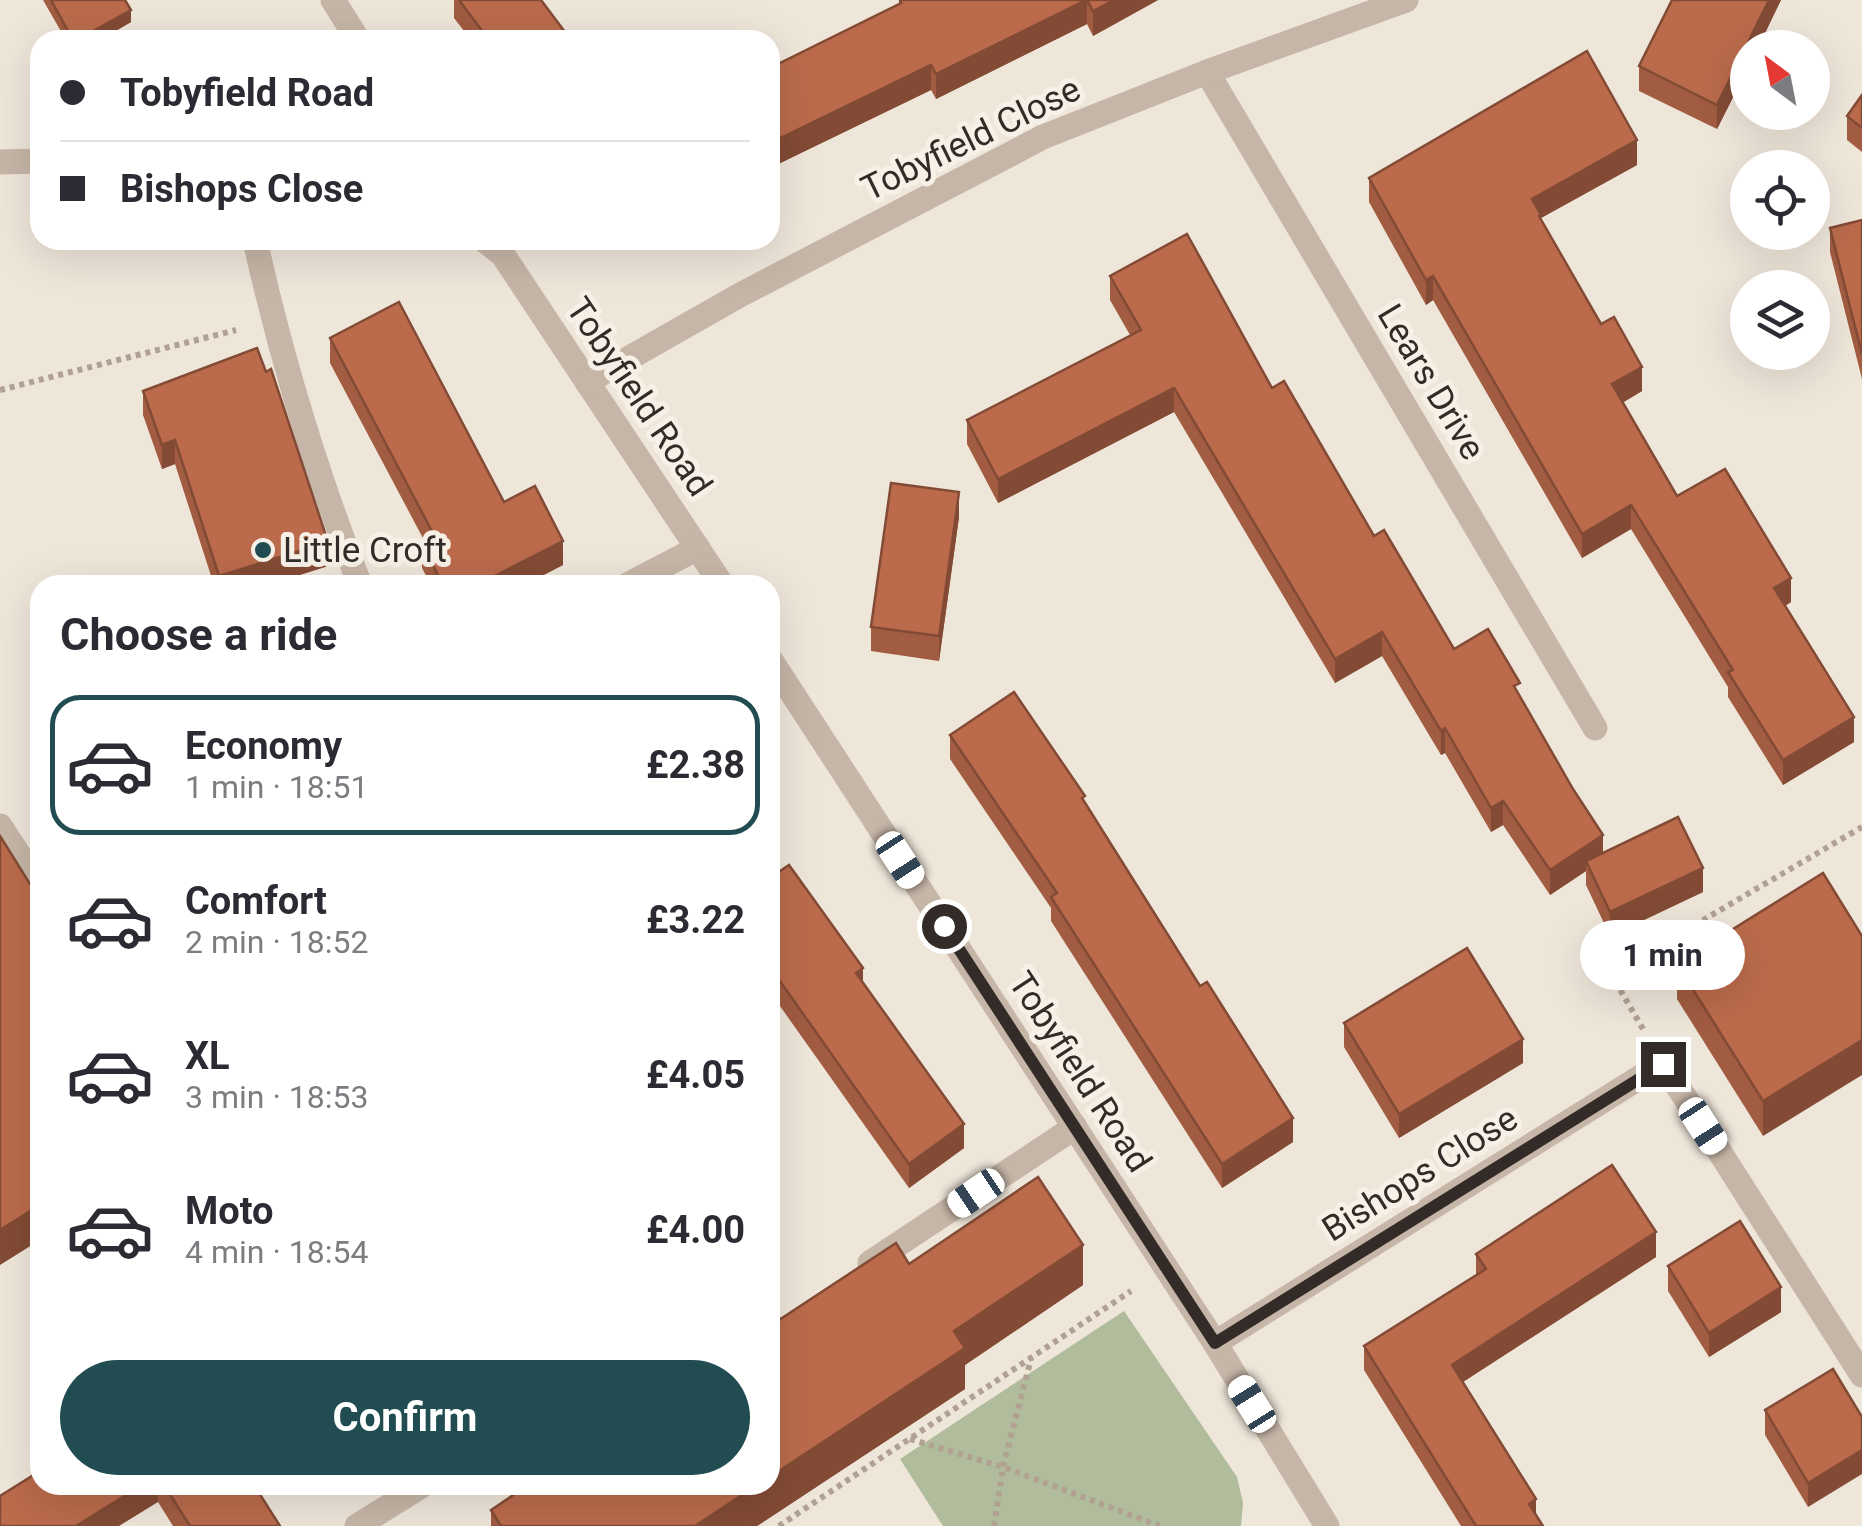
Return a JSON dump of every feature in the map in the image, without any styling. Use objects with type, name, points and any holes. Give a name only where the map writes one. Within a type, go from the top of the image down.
[{"type":"street","points":[[333,0],[352,30]]},
{"type":"street","name":"Tobyfield Close","points":[[587,382],[740,295],[1044,137],[1207,72],[1406,0]]},
{"type":"street","name":"Lears Drive","points":[[1207,72],[1595,728]]},
{"type":"street","points":[[0,162],[30,161]]},
{"type":"street","points":[[256,250],[272,321],[325,495],[356,575]]},
{"type":"street","name":"Tobyfield Road","points":[[497,250],[716,575]]},
{"type":"street","name":"Tobyfield Road","points":[[647,575],[698,548]]},
{"type":"street","name":"Tobyfield Road","points":[[780,674],[1215,1343],[1327,1526]]},
{"type":"street","points":[[0,826],[30,872]]},
{"type":"street","points":[[1663,1064],[1862,1375]]},
{"type":"street","name":"Bishops Close","points":[[1215,1343],[1663,1064]]},
{"type":"street","points":[[844,1280],[1074,1127]]},
{"type":"street","points":[[357,1526],[406,1495]]},
{"type":"path","points":[[0,390],[272,321]]},
{"type":"path","points":[[1663,1064],[1611,974],[1862,828]]},
{"type":"path","points":[[778,1526],[1166,1268]]},
{"type":"path","points":[[994,1526],[1003,1468],[1031,1358]]},
{"type":"path","points":[[909,1439],[1003,1468],[1160,1526]]},
{"type":"green space","points":[[1124,1311],[1237,1477],[1243,1503],[1241,1526],[943,1526],[900,1459]]},
{"type":"building","points":[[51,0],[125,0],[131,10],[95,30],[68,30]]},
{"type":"building","points":[[459,0],[541,0],[564,30],[482,30]]},
{"type":"building","points":[[900,0],[1086,0],[936,74],[931,65],[780,138],[780,63],[901,3]]},
{"type":"building","points":[[1087,0],[1114,0],[1093,11]]},
{"type":"building","points":[[1672,0],[1769,0],[1754,30],[1730,30],[1730,79],[1717,105],[1639,66]]},
{"type":"building","points":[[1587,51],[1637,140],[1532,199],[1601,324],[1614,317],[1642,367],[1612,384],[1677,496],[1725,469],[1791,578],[1774,588],[1854,717],[1783,760],[1728,672],[1733,670],[1631,505],[1582,534],[1433,276],[1426,280],[1369,178]]},
{"type":"building","points":[[1862,95],[1862,128],[1847,116]]},
{"type":"building","points":[[1862,220],[1862,354],[1830,228]]},
{"type":"building","points":[[1187,234],[1272,388],[1284,381],[1374,536],[1384,530],[1454,649],[1488,629],[1520,683],[1514,686],[1603,835],[1550,870],[1503,801],[1491,808],[1445,728],[1441,731],[1382,632],[1335,659],[1174,388],[998,479],[967,420],[1141,330],[1110,276]]},
{"type":"building","points":[[399,302],[504,502],[535,486],[563,541],[497,575],[438,575],[422,544],[435,537],[330,338]]},
{"type":"building","points":[[257,348],[266,372],[271,369],[328,542],[219,575],[175,440],[162,445],[143,391]]},
{"type":"building","points":[[891,483],[959,492],[939,636],[871,627]]},
{"type":"building","points":[[1014,692],[1085,796],[1082,798],[1200,986],[1207,982],[1293,1118],[1222,1164],[1051,897],[1057,893],[950,735]]},
{"type":"building","points":[[1678,817],[1703,868],[1610,912],[1586,861]]},
{"type":"building","points":[[0,836],[30,884],[30,1211],[0,1230]]},
{"type":"building","points":[[789,865],[863,968],[856,973],[964,1124],[909,1164],[780,981],[780,871]]},
{"type":"building","points":[[1823,873],[1862,936],[1862,1040],[1763,1101],[1677,964]]},
{"type":"building","points":[[1467,948],[1523,1039],[1399,1114],[1344,1023]]},
{"type":"building","points":[[1612,1165],[1656,1232],[1452,1365],[1536,1499],[1529,1504],[1543,1526],[1476,1526],[1364,1346],[1486,1269],[1476,1254]]},
{"type":"building","points":[[1038,1177],[1083,1245],[954,1331],[965,1348],[780,1470],[780,1319],[896,1243],[909,1264]]},
{"type":"building","points":[[1740,1221],[1781,1287],[1709,1333],[1668,1266]]},
{"type":"building","points":[[1833,1369],[1862,1417],[1862,1450],[1808,1483],[1765,1410]]},
{"type":"building","points":[[30,1477],[30,1495],[126,1495],[76,1526],[0,1526],[0,1496]]},
{"type":"building","points":[[170,1495],[260,1495],[280,1526],[190,1526]]},
{"type":"building","points":[[513,1495],[742,1495],[695,1526],[501,1526],[491,1510]]},
{"type":"place","name":"Little Croft","points":[[263,550]]},
{"type":"route","points":[[944,926],[1215,1343],[1663,1064]]}]
